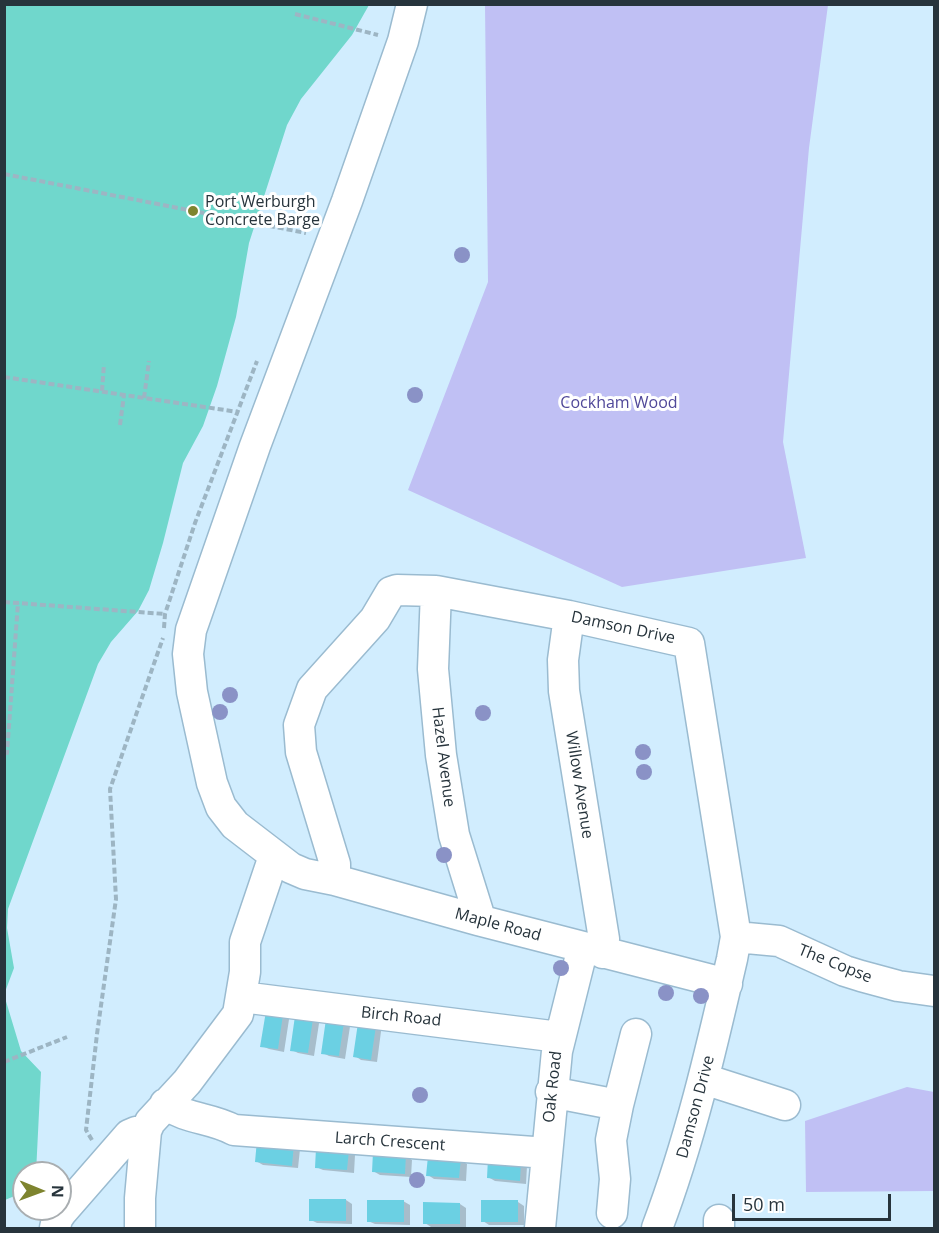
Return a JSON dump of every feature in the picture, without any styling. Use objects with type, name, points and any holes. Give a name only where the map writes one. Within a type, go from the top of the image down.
[{"type":"street","name":"Maple Road","points":[[412,4],[403,41],[347,201],[199,604],[189,643],[188,661],[192,692],[212,783],[221,807],[235,825],[291,868],[305,874],[727,984]]},
{"type":"street","name":"Damson Drive","points":[[335,880],[335,864],[299,742],[299,725],[315,684],[375,619],[391,592],[397,590],[436,591],[569,616],[681,640],[690,645],[736,937],[704,1079],[680,1166],[657,1228]]},
{"type":"street","name":"Hazel Avenue","points":[[436,591],[433,669],[441,755],[454,835],[478,912],[478,920]]},
{"type":"street","name":"Willow Avenue","points":[[569,616],[564,645],[564,691],[604,939],[593,950]]},
{"type":"street","points":[[140,1228],[140,1198],[146,1131],[150,1122],[187,1082],[233,1023],[240,1010],[245,972],[245,942],[274,856]]},
{"type":"street","name":"The Copse","points":[[736,937],[779,941],[845,971],[898,986],[934,991]]},
{"type":"street","name":"Oak Road","points":[[540,1228],[551,1092],[559,1037],[593,950]]},
{"type":"street","name":"Birch Road","points":[[242,997],[559,1037]]},
{"type":"street","points":[[612,1213],[615,1179],[610,1140],[636,1034]]},
{"type":"street","points":[[704,1079],[785,1105]]},
{"type":"street","points":[[551,1092],[618,1106]]},
{"type":"street","name":"Larch Crescent","points":[[165,1104],[180,1114],[219,1122],[230,1132],[547,1153]]},
{"type":"street","points":[[55,1228],[61,1212],[129,1135],[146,1131]]},
{"type":"path","points":[[295,14],[376,35]]},
{"type":"path","points":[[4,174],[306,233]]},
{"type":"path","points":[[144,398],[149,361]]},
{"type":"path","points":[[102,391],[104,364]]},
{"type":"path","points":[[4,377],[238,412]]},
{"type":"path","points":[[120,425],[123,394]]},
{"type":"path","points":[[4,602],[165,614]]},
{"type":"path","points":[[4,753],[7,753],[18,603]]},
{"type":"path","points":[[4,1062],[67,1037]]},
{"type":"green space","name":"Cockham Wood","points":[[485,5],[828,5],[809,148],[783,442],[806,558],[622,587],[408,490],[488,282]]},
{"type":"green space","points":[[907,1087],[934,1092],[934,1191],[806,1192],[805,1121]]},
{"type":"shaded area","points":[[5,4],[369,5],[352,35],[301,99],[287,125],[249,243],[236,317],[217,386],[203,426],[183,463],[149,590],[138,611],[111,642],[98,664],[8,909],[7,928],[14,968],[5,992]]},
{"type":"shaded area","points":[[5,998],[21,1051],[41,1072],[37,1161],[12,1161],[12,1197],[5,1200]]},
{"type":"building","points":[[267,1005],[284,1008],[278,1049],[260,1047]]},
{"type":"building","points":[[296,1009],[314,1012],[308,1053],[290,1051]]},
{"type":"building","points":[[327,1012],[345,1015],[339,1056],[321,1054]]},
{"type":"building","points":[[359,1016],[377,1019],[371,1060],[353,1057]]},
{"type":"building","points":[[257,1140],[294,1144],[292,1166],[255,1162]]},
{"type":"building","points":[[316,1148],[349,1150],[347,1170],[315,1168]]},
{"type":"building","points":[[373,1152],[406,1154],[405,1174],[372,1172]]},
{"type":"building","points":[[428,1156],[461,1158],[459,1178],[426,1176]]},
{"type":"building","points":[[488,1158],[521,1161],[520,1181],[487,1178]]},
{"type":"building","points":[[309,1199],[346,1199],[346,1221],[309,1221]]},
{"type":"building","points":[[367,1200],[404,1200],[404,1222],[367,1222]]},
{"type":"building","points":[[481,1200],[518,1200],[518,1222],[481,1222]]},
{"type":"building","points":[[423,1202],[460,1203],[460,1224],[423,1224]]},
{"type":"place","name":"Port Werburgh Concrete Barge","points":[[193,211]]}]
